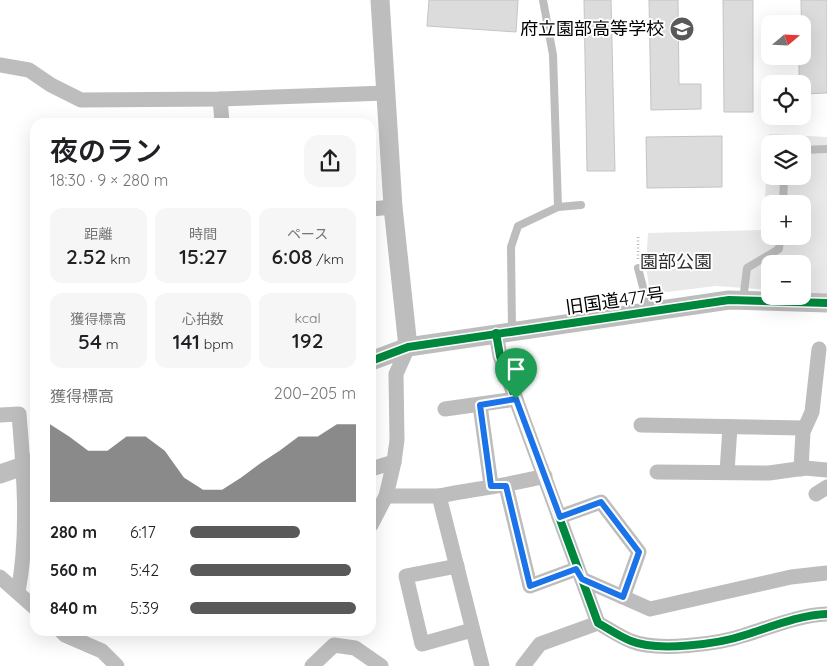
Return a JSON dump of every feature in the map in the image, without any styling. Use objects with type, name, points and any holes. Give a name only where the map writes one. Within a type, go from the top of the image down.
[{"type":"street","points":[[376,515],[386,496],[394,462],[397,440],[396,374],[408,347],[393,207],[380,0]]},
{"type":"street","points":[[0,65],[30,70],[51,85],[81,100],[220,99],[386,93]]},
{"type":"street","points":[[220,99],[222,118]]},
{"type":"street","points":[[376,209],[393,207]]},
{"type":"street","name":"旧国道477号","points":[[376,359],[408,347],[649,310],[743,300],[827,303]]},
{"type":"street","points":[[504,332],[500,356],[598,622],[633,642],[668,646],[710,645],[817,614],[827,614]]},
{"type":"street","points":[[801,469],[804,428],[812,412],[818,349]]},
{"type":"street","points":[[445,409],[516,399]]},
{"type":"street","points":[[480,405],[499,486],[530,586],[579,574],[650,609],[791,577],[827,572]]},
{"type":"street","points":[[0,415],[19,414],[29,464],[23,564],[18,592]]},
{"type":"street","points":[[641,426],[804,428]]},
{"type":"street","points":[[727,472],[730,427]]},
{"type":"street","points":[[376,467],[394,462]]},
{"type":"street","points":[[0,474],[29,464]]},
{"type":"street","points":[[657,472],[769,473],[801,469],[827,470]]},
{"type":"street","points":[[386,496],[439,496],[545,476]]},
{"type":"street","points":[[439,496],[482,666]]},
{"type":"street","points":[[560,517],[601,502],[639,552],[623,597]]},
{"type":"street","points":[[458,566],[406,576],[422,644],[472,630]]},
{"type":"street","points":[[0,578],[30,603]]},
{"type":"street","points":[[523,666],[540,644],[598,622]]},
{"type":"street","points":[[67,636],[102,651],[118,666]]},
{"type":"street","points":[[312,666],[334,645],[355,648],[381,666]]},
{"type":"lane","points":[[543,0],[553,56],[558,207]]},
{"type":"lane","points":[[811,150],[827,149]]},
{"type":"lane","points":[[504,332],[512,247],[518,226],[558,207],[581,205]]},
{"type":"lane","points":[[743,300],[747,268],[779,250],[779,245]]},
{"type":"lane","points":[[638,268],[649,310]]},
{"type":"path","points":[[638,235],[638,268]]},
{"type":"green space","name":"園部公園","points":[[811,136],[827,137],[827,296],[811,294],[811,255],[761,255],[761,289],[716,286],[650,294],[646,266],[648,233],[761,230],[761,245],[811,245],[811,195],[765,195],[766,185],[811,185]]},
{"type":"building","points":[[429,0],[518,0],[516,32],[427,26]]},
{"type":"building","points":[[584,0],[611,0],[615,171],[587,171]]},
{"type":"building","points":[[649,0],[678,0],[679,84],[701,84],[701,109],[651,110]]},
{"type":"building","points":[[723,0],[753,0],[753,112],[724,112]]},
{"type":"building","points":[[801,0],[827,0],[827,93],[811,94],[811,75],[799,75],[799,65],[811,65],[811,15],[801,15]]},
{"type":"building","points":[[722,136],[722,187],[647,188],[646,137]]},
{"type":"cycle path","points":[[376,359],[408,347],[729,300],[827,303]]},
{"type":"cycle path","points":[[496,333],[500,356],[598,623],[631,641],[642,644],[688,646],[734,638],[796,619],[827,614]]},
{"type":"place","name":"府立園部高等学校","points":[[682,29]]},
{"type":"route","points":[[516,399],[560,517],[601,502],[639,552],[623,597],[582,579],[576,569],[530,586],[506,486],[491,486],[480,405],[516,399]]}]
